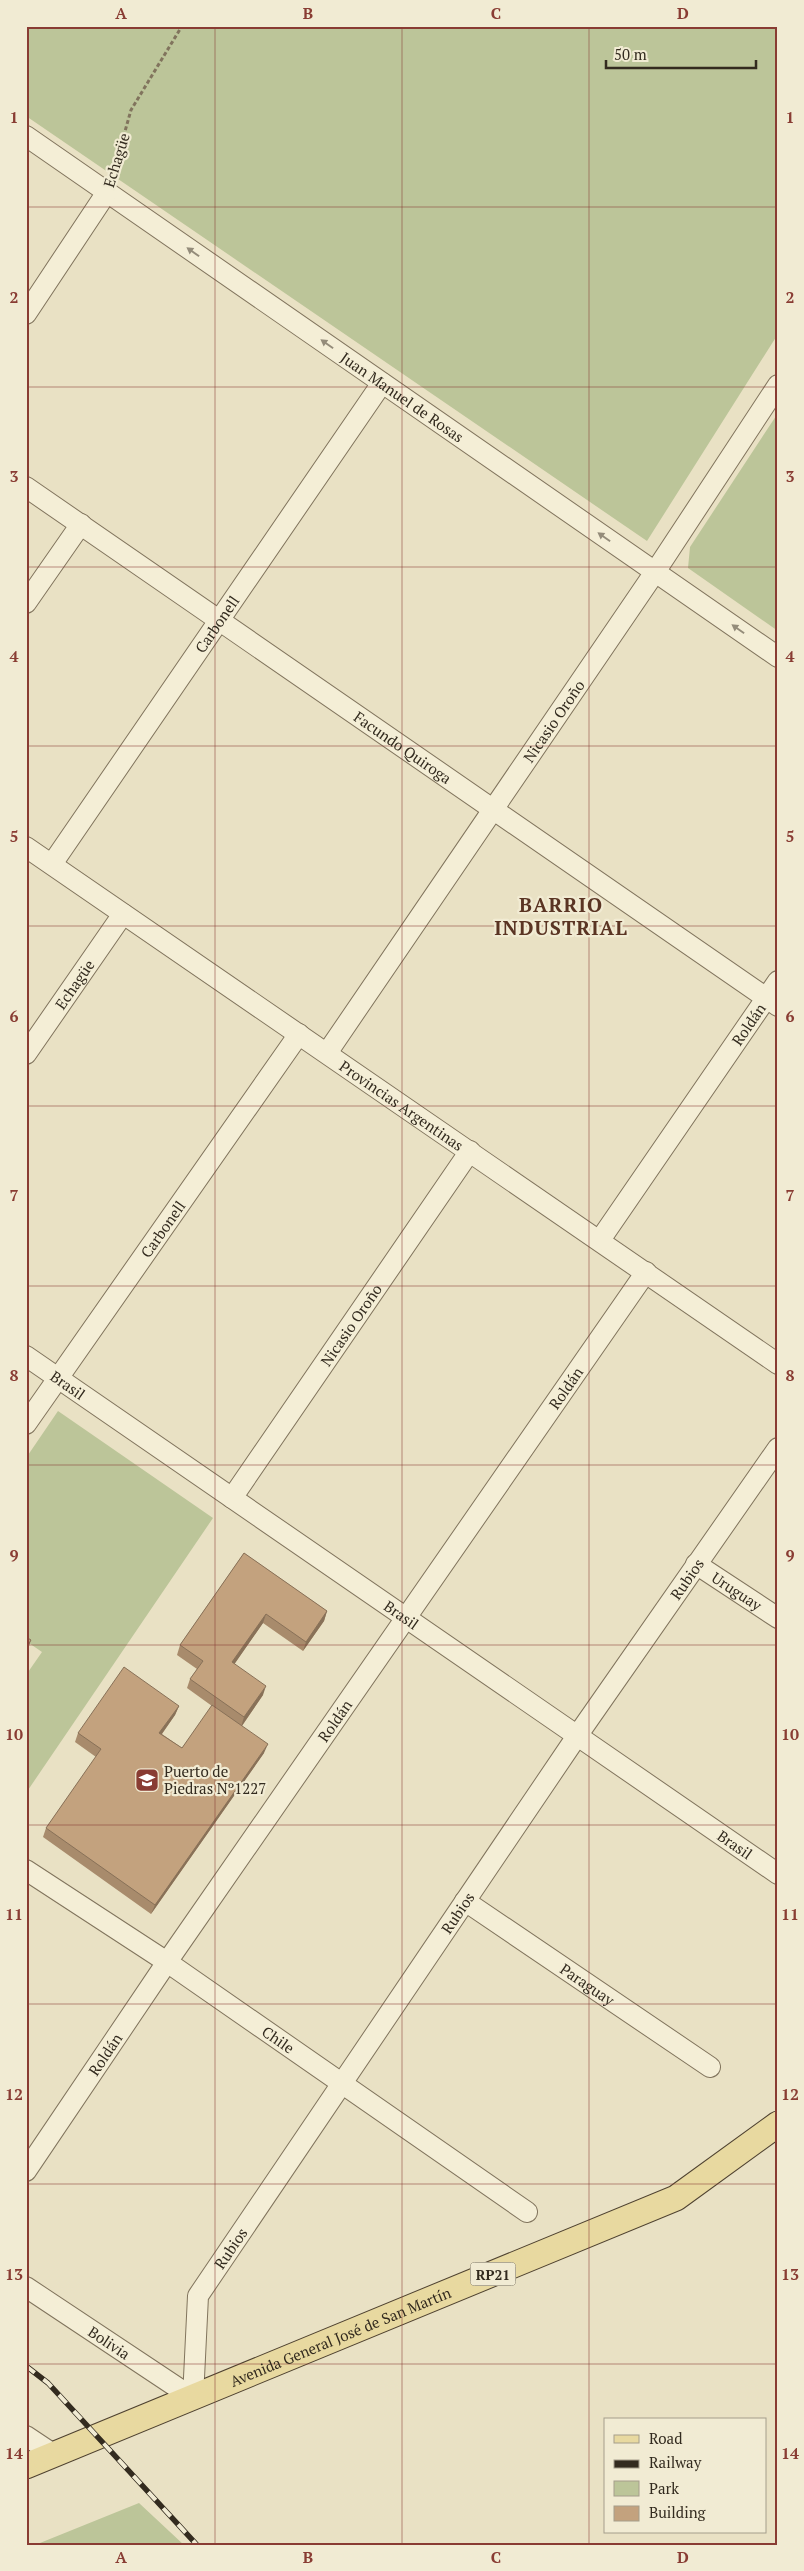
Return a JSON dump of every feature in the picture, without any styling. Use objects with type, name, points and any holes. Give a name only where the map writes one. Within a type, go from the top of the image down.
[{"type":"main road","name":"Avenida General José de San Martín","points":[[26,2466],[676,2198],[778,2124]]},
{"type":"street","name":"Juan Manuel de Rosas","points":[[26,136],[778,657]]},
{"type":"street","name":"Echagüe","points":[[26,314],[107,192]]},
{"type":"street","name":"Carbonell","points":[[52,864],[382,383]]},
{"type":"street","name":"Nicasio Oroño","points":[[327,1053],[655,572],[778,385]]},
{"type":"street","name":"Facundo Quiroga","points":[[26,487],[772,1002]]},
{"type":"street","points":[[26,603],[80,524]]},
{"type":"street","name":"Provincias Argentinas","points":[[26,847],[778,1364]]},
{"type":"street","name":"Echagüe","points":[[26,1054],[123,914]]},
{"type":"street","name":"Roldán","points":[[600,1240],[772,1002],[778,981]]},
{"type":"street","name":"Carbonell","points":[[26,1424],[299,1034]]},
{"type":"street","name":"Nicasio Oroño","points":[[232,1498],[470,1151]]},
{"type":"street","name":"Roldán","points":[[26,2171],[167,1962],[646,1272]]},
{"type":"street","name":"Brasil","points":[[26,1356],[778,1874]]},
{"type":"street","name":"Rubios","points":[[193,2398],[198,2296],[576,1736],[778,1448]]},
{"type":"street","name":"Uruguay","points":[[696,1564],[778,1618]]},
{"type":"street","name":"Chile","points":[[26,1870],[167,1962],[528,2212]]},
{"type":"street","name":"Paraguay","points":[[465,1901],[710,2067]]},
{"type":"street","name":"Bolivia","points":[[26,2287],[193,2398]]},
{"type":"street","points":[[26,2436],[53,2454]]},
{"type":"path","name":"Echagüe","points":[[107,192],[131,110],[182,26]]},
{"type":"green space","points":[[26,26],[778,26],[778,334],[647,541],[26,116]]},
{"type":"green space","points":[[778,413],[778,631],[688,568],[690,547]]},
{"type":"green space","points":[[58,1411],[213,1518],[26,1793],[26,1675],[42,1652],[26,1641],[26,1458]]},
{"type":"green space","points":[[139,2503],[184,2545],[35,2545]]},
{"type":"building","points":[[244,1553],[327,1611],[306,1642],[266,1614],[232,1662],[266,1686],[244,1717],[190,1679],[203,1661],[180,1645]]},
{"type":"building","points":[[26,1637],[31,1640],[26,1648]]},
{"type":"building","name":"Puerto de Piedras Nº1227","points":[[124,1667],[179,1706],[159,1733],[182,1748],[212,1705],[268,1744],[155,1905],[46,1828],[101,1749],[78,1733]]},
{"type":"railway","points":[[26,2366],[48,2383],[197,2545]]},
{"type":"place","name":"Puerto de Piedras Nº1227","points":[[147,1780]]},
{"type":"district","name":"BARRIO INDUSTRIAL","points":[[561,916]]}]
